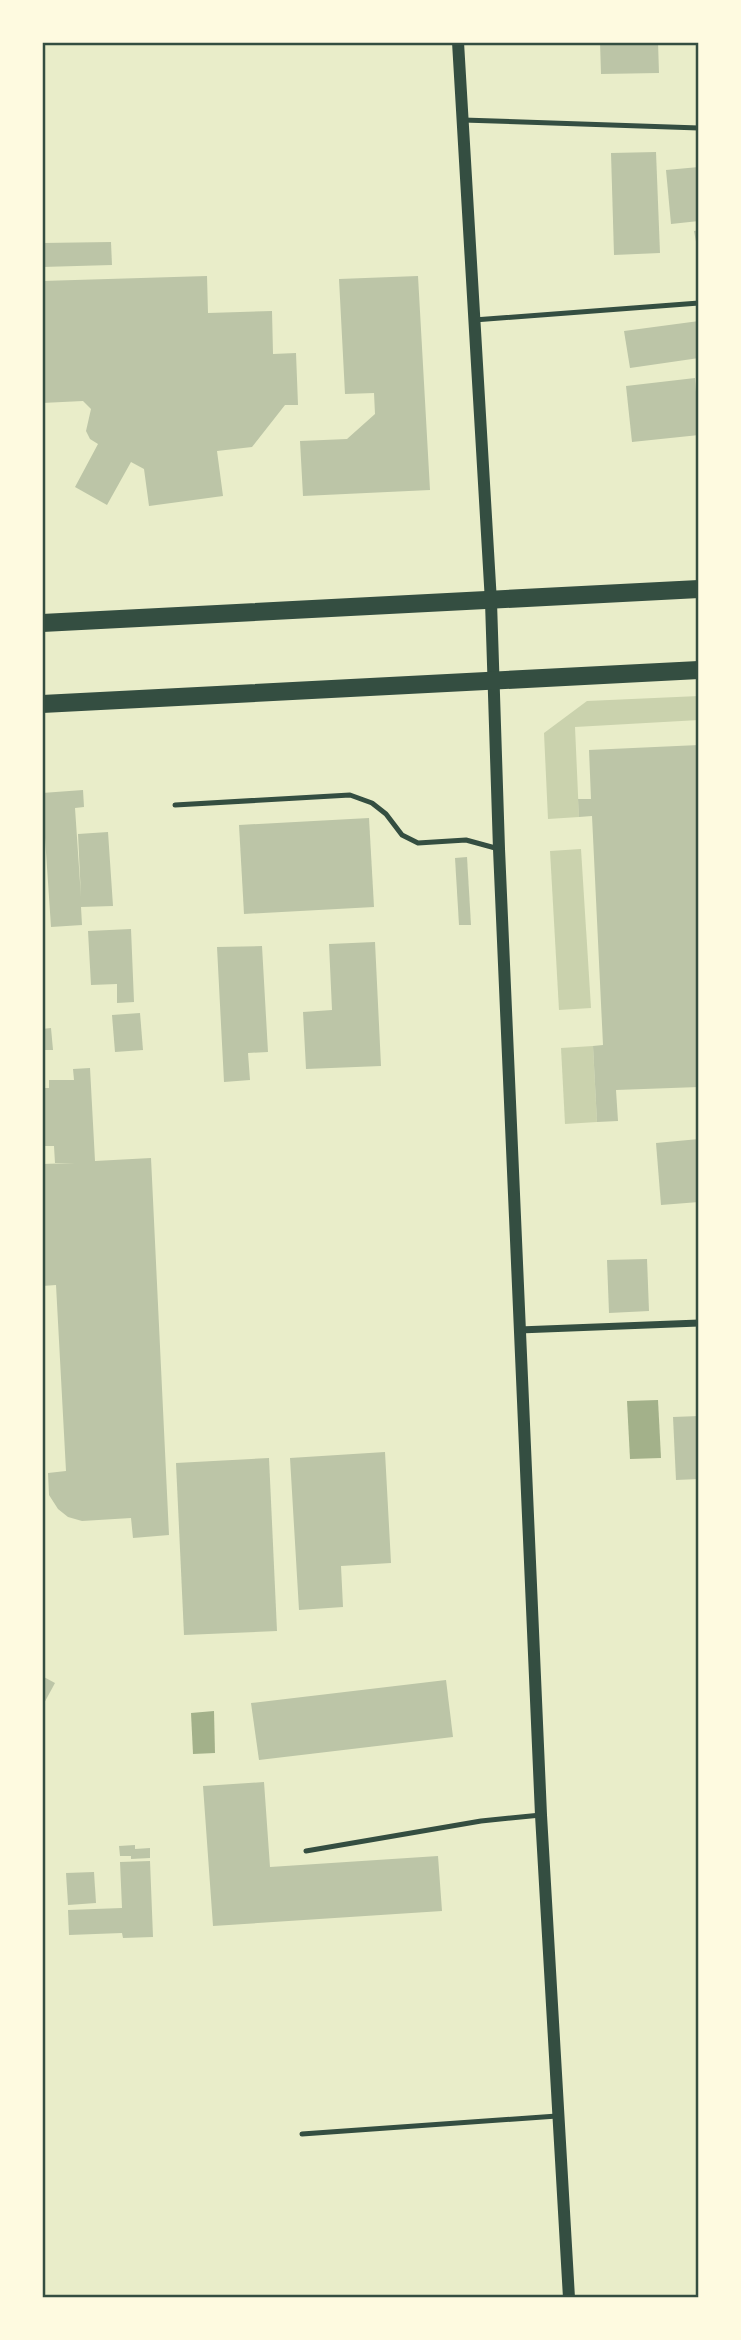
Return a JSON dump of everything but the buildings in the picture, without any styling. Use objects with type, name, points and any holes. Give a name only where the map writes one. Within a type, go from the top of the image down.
[{"type":"main road","points":[[42,623],[491,602],[699,589]]},
{"type":"main road","points":[[42,704],[699,670]]},
{"type":"street","points":[[458,42],[491,602],[499,849],[541,1815],[569,2298]]},
{"type":"street","points":[[519,1330],[699,1323]]},
{"type":"lane","points":[[463,120],[699,128]]},
{"type":"lane","points":[[474,320],[699,303]]},
{"type":"lane","points":[[175,805],[350,795],[372,803],[386,814],[402,835],[418,843],[467,840],[499,849]]},
{"type":"lane","points":[[306,1851],[481,1821],[541,1815]]},
{"type":"lane","points":[[302,2134],[557,2116]]},
{"type":"shaded area","points":[[699,696],[699,720],[575,727],[579,817],[548,819],[544,733],[587,701]]},
{"type":"shaded area","points":[[581,849],[591,1008],[559,1010],[550,851]]},
{"type":"shaded area","points":[[593,1046],[597,1122],[565,1124],[561,1048]]},
{"type":"shaded area","points":[[658,1400],[661,1458],[630,1459],[627,1401]]},
{"type":"shaded area","points":[[214,1711],[215,1753],[193,1754],[191,1713]]}]
